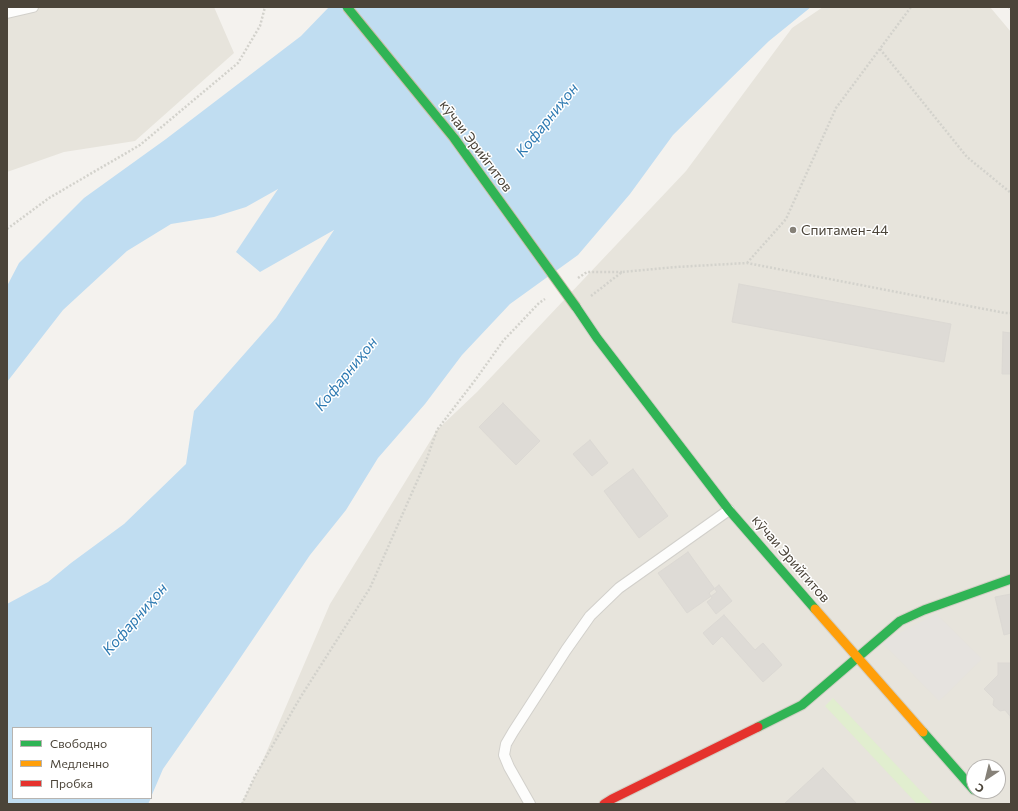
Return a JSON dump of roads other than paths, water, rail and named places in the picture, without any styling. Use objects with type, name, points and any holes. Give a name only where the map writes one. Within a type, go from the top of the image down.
[{"type":"main road","name":"кӯчаи Эрийгитов","points":[[347,7],[454,138],[597,338],[729,510],[966,781]]},
{"type":"main road","points":[[604,804],[612,798],[660,776],[802,705],[900,621],[924,610],[995,584],[1011,580]]},
{"type":"lane","points":[[7,13],[33,7]]},
{"type":"lane","points":[[530,804],[506,761],[504,756],[506,744],[566,650],[590,616],[619,588],[729,510]]},
{"type":"water","name":"Кофарниҳон","points":[[329,7],[811,7],[769,41],[673,135],[630,194],[578,255],[510,304],[462,355],[425,404],[378,458],[346,510],[310,555],[163,769],[152,795],[152,727],[12,727],[12,799],[150,799],[148,804],[7,804],[7,604],[48,582],[124,524],[186,464],[194,411],[276,318],[334,230],[260,272],[236,252],[278,189],[246,207],[214,217],[171,224],[127,251],[63,310],[7,382],[7,286],[19,263],[84,198],[166,139],[301,36]]},
{"type":"place","name":"Спитамен-44","points":[[793,230]]}]
